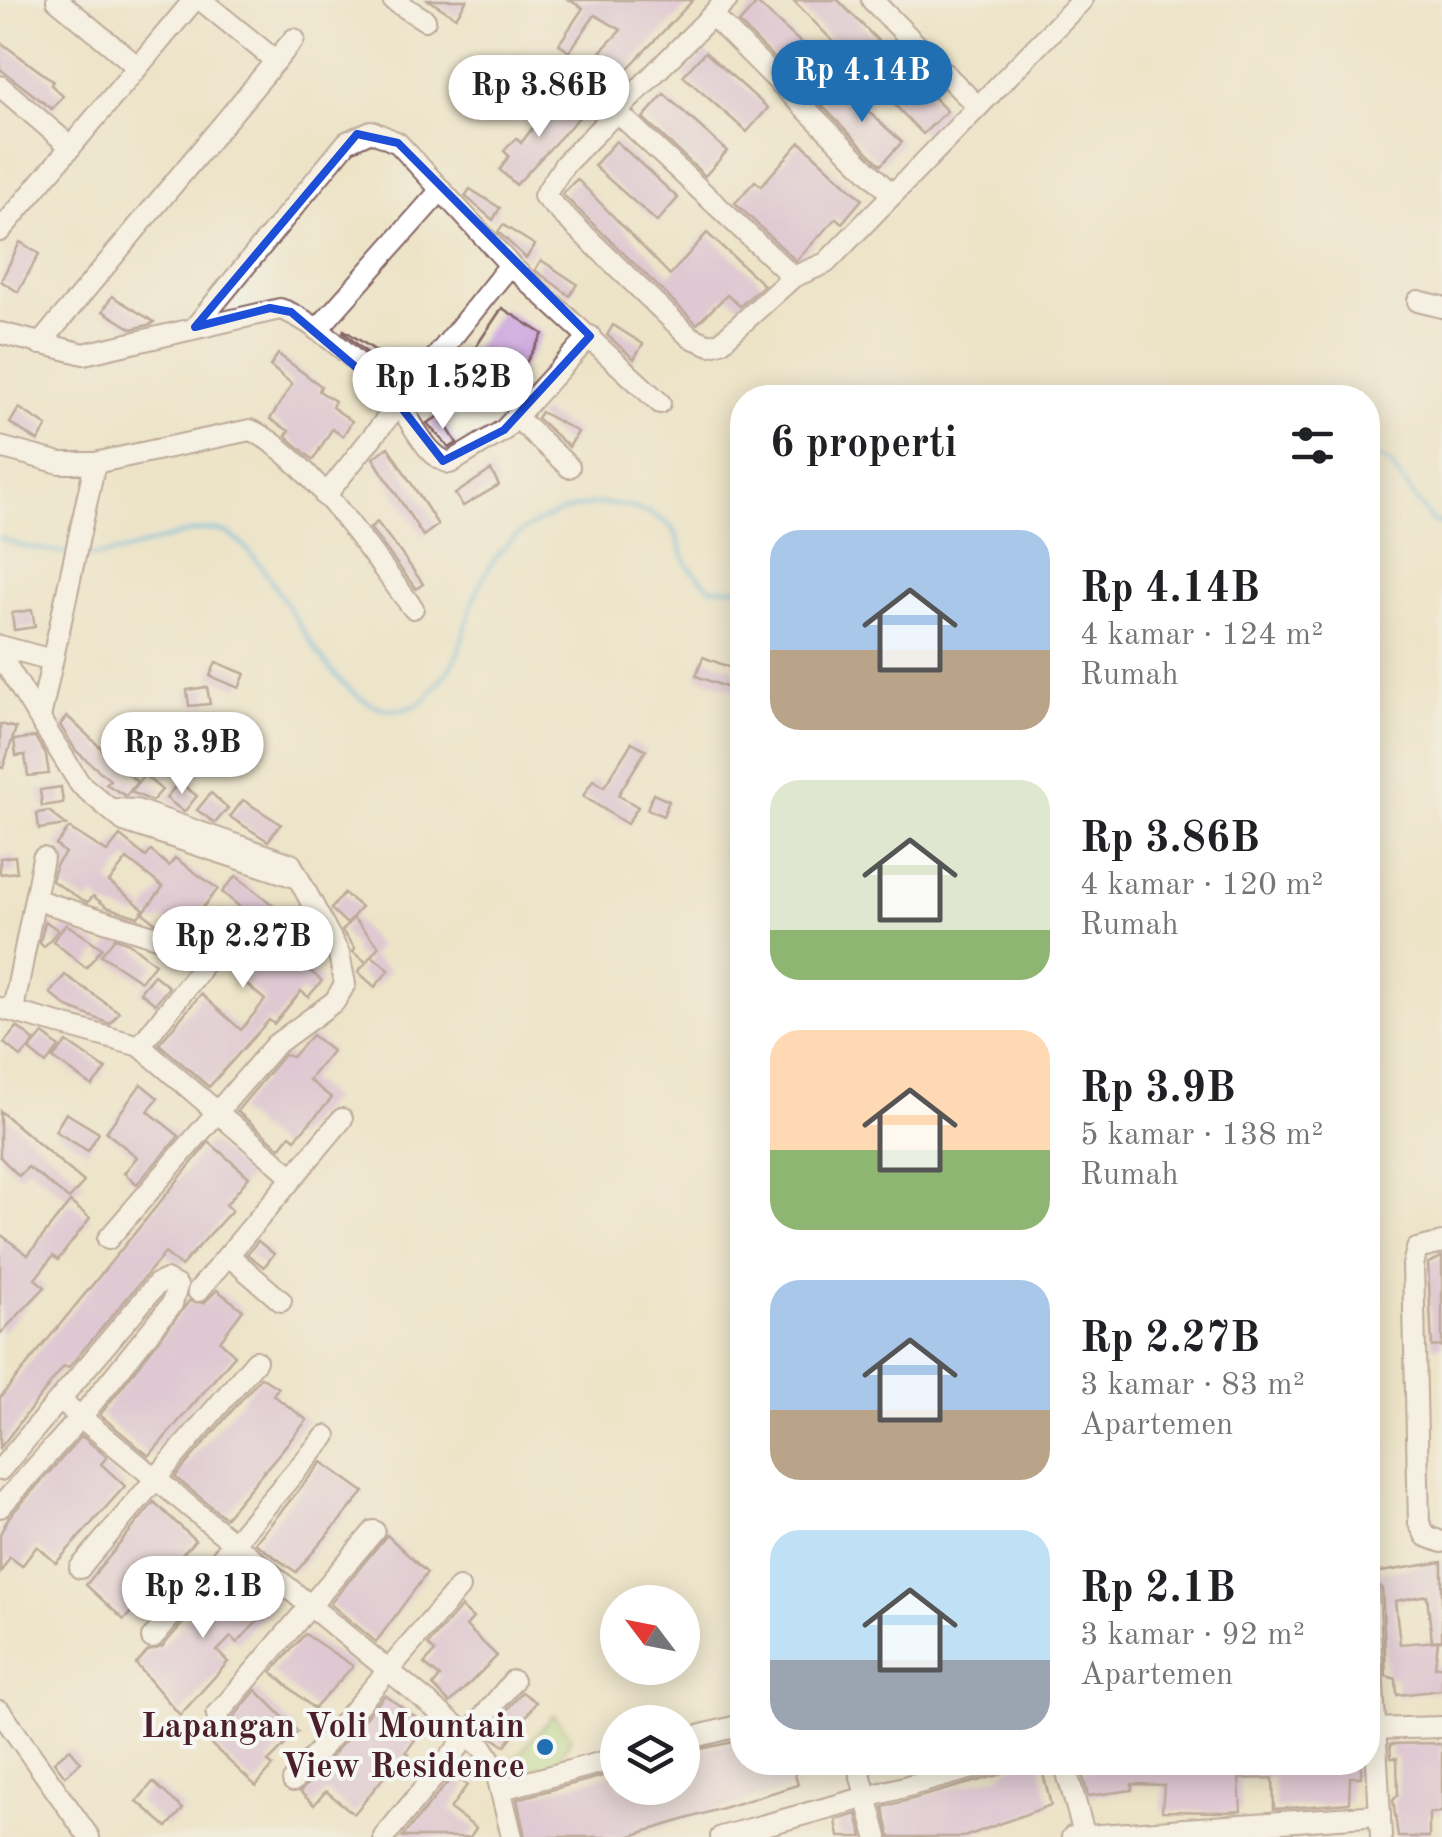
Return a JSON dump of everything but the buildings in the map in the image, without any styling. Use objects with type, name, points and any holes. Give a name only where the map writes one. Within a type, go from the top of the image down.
[{"type":"street","points":[[0,232],[197,0],[276,61]]},
{"type":"street","points":[[393,0],[425,20]]},
{"type":"street","points":[[872,0],[978,107]]},
{"type":"street","points":[[892,195],[720,8],[615,110],[565,164],[544,196],[690,337],[699,344],[721,342],[793,277],[826,264],[1082,0]]},
{"type":"street","points":[[69,4],[138,67]]},
{"type":"street","points":[[40,344],[294,39]]},
{"type":"street","points":[[0,86],[71,147]]},
{"type":"street","points":[[615,110],[793,277]]},
{"type":"street","points":[[195,327],[357,134],[386,135],[510,266],[660,403]]},
{"type":"street","points":[[317,330],[441,190]]},
{"type":"street","points":[[325,496],[396,402],[510,266]]},
{"type":"street","points":[[1418,301],[1442,307]]},
{"type":"street","points":[[0,334],[84,354],[270,308],[291,312],[317,330],[396,402],[436,457],[450,462],[516,418],[590,336]]},
{"type":"street","points":[[516,418],[569,467]]},
{"type":"street","points":[[0,447],[60,462],[95,463],[250,430],[276,444],[325,496],[413,608]]},
{"type":"street","points":[[40,718],[95,463]]},
{"type":"street","points":[[0,646],[52,660]]},
{"type":"street","points":[[0,655],[80,784],[112,809],[136,810],[280,859],[294,868],[339,954],[344,974],[342,991],[275,1046],[108,1240]]},
{"type":"street","points":[[44,858],[37,900],[7,1009],[140,1046],[293,1177]]},
{"type":"street","points":[[37,900],[179,944],[198,955],[202,966],[197,974],[140,1046]]},
{"type":"street","points":[[198,1291],[342,1119]]},
{"type":"street","points":[[1442,1243],[1417,1249],[1413,1265],[1419,1524],[1426,1536],[1442,1542]]},
{"type":"street","points":[[228,1255],[281,1301]]},
{"type":"street","points":[[0,1470],[157,1284],[171,1282],[178,1290],[172,1304],[0,1507]]},
{"type":"street","points":[[80,1568],[256,1360]]},
{"type":"street","points":[[60,1401],[488,1754],[502,1788],[512,1837]]},
{"type":"street","points":[[152,1638],[326,1436]]},
{"type":"street","points":[[217,1714],[374,1531]]},
{"type":"street","points":[[293,1782],[459,1588]]},
{"type":"street","points":[[384,1837],[513,1681]]},
{"type":"street","points":[[0,1711],[88,1837]]},
{"type":"street","points":[[1380,1729],[1442,1727]]},
{"type":"street","points":[[700,1736],[730,1728]]},
{"type":"street","points":[[502,1788],[600,1763]]},
{"type":"street","points":[[860,1775],[877,1837]]},
{"type":"street","points":[[721,1837],[948,1775]]},
{"type":"street","points":[[1067,1775],[1081,1836],[1380,1815]]},
{"type":"street","points":[[1377,1775],[1381,1837]]},
{"type":"highlighted area","points":[[357,134],[398,143],[590,336],[504,430],[443,461],[397,402],[291,312],[270,308],[195,327]]},
{"type":"green space","name":"Lapangan Voli Mountain View Residence","points":[[554,1715],[571,1737],[558,1761],[529,1771],[515,1758]]},
{"type":"waterway","points":[[1380,457],[1391,465],[1432,521],[1442,523]]},
{"type":"waterway","points":[[83,555],[120,552],[198,531],[215,530],[230,535],[271,580],[337,677],[363,700],[391,710],[421,703],[448,670],[458,653],[480,585],[501,551],[529,527],[564,511],[605,504],[652,514],[673,530],[689,567],[711,588],[730,588]]},
{"type":"waterway","points":[[0,538],[21,546],[72,554]]},
{"type":"place","name":"Lapangan Voli Mountain View Residence","points":[[545,1747]]}]
